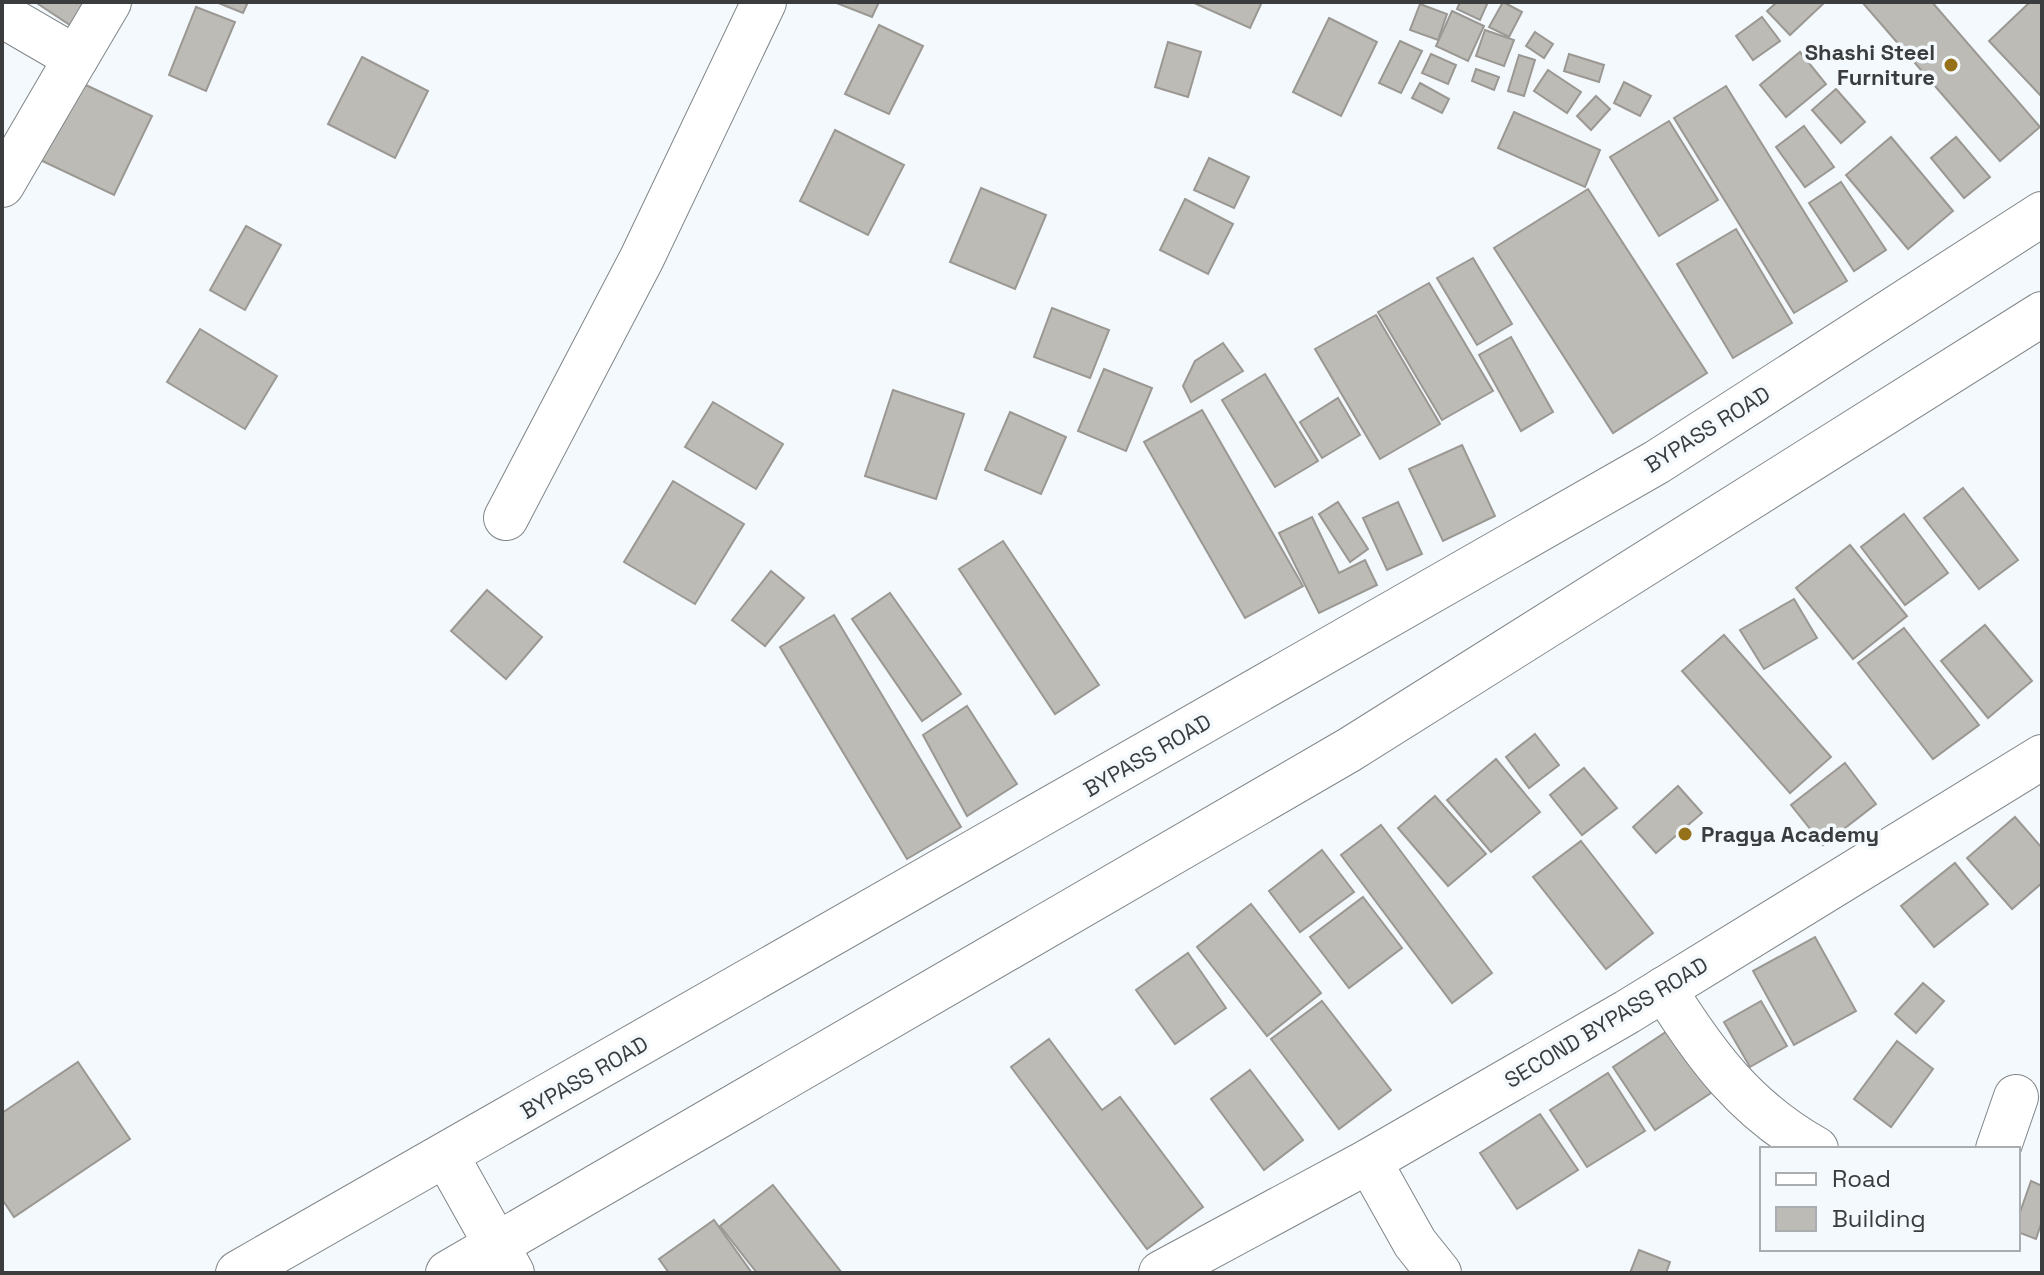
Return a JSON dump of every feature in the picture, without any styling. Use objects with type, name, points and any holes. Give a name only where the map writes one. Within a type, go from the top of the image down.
[{"type":"main road","points":[[2,185],[109,2]]},
{"type":"main road","points":[[506,518],[642,258],[764,2]]},
{"type":"main road","points":[[2,15],[76,58]]},
{"type":"main road","name":"BYPASS ROAD","points":[[238,1273],[1657,462],[2042,214]]},
{"type":"main road","points":[[448,1273],[504,1260],[1349,750],[2042,314]]},
{"type":"main road","name":"SECOND BYPASS ROAD","points":[[1161,1273],[1369,1161],[1664,989],[2042,757]]},
{"type":"main road","points":[[1664,989],[1706,1055],[1745,1098],[1791,1135],[1812,1147]]},
{"type":"main road","points":[[1999,1147],[2016,1097]]},
{"type":"main road","points":[[446,1155],[504,1260]]},
{"type":"main road","points":[[1369,1161],[1415,1243],[1439,1273]]},
{"type":"building","points":[[39,2],[91,2],[76,29]]},
{"type":"building","points":[[216,2],[248,2],[243,13]]},
{"type":"building","points":[[834,2],[879,2],[872,17]]},
{"type":"building","points":[[1192,2],[1262,2],[1250,28]]},
{"type":"building","points":[[1460,2],[1488,2],[1480,20],[1457,9]]},
{"type":"building","points":[[1503,2],[1522,12],[1509,37],[1489,27]]},
{"type":"building","points":[[1777,2],[1824,3],[1790,35],[1767,11]]},
{"type":"building","name":"Shashi Steel Furniture","points":[[1862,2],[1932,2],[2040,127],[2000,161]]},
{"type":"building","points":[[2030,2],[2042,2],[2042,97],[1989,41]]},
{"type":"building","points":[[1420,4],[1447,14],[1438,40],[1410,30]]},
{"type":"building","points":[[196,7],[235,22],[206,91],[169,75]]},
{"type":"building","points":[[1452,11],[1484,26],[1468,61],[1436,46]]},
{"type":"building","points":[[1762,17],[1780,41],[1753,60],[1736,36]]},
{"type":"building","points":[[1329,18],[1377,42],[1341,116],[1293,92]]},
{"type":"building","points":[[879,25],[923,46],[889,114],[845,94]]},
{"type":"building","points":[[1485,30],[1514,40],[1504,66],[1476,56]]},
{"type":"building","points":[[1535,32],[1553,44],[1544,58],[1526,46]]},
{"type":"building","points":[[1400,41],[1422,51],[1401,93],[1379,83]]},
{"type":"building","points":[[1168,42],[1201,52],[1188,97],[1155,87]]},
{"type":"building","points":[[1800,52],[1826,84],[1786,117],[1760,85]]},
{"type":"building","points":[[1431,54],[1456,65],[1448,84],[1422,73]]},
{"type":"building","points":[[1569,54],[1604,65],[1599,82],[1564,71]]},
{"type":"building","points":[[1519,55],[1535,60],[1524,96],[1508,91]]},
{"type":"building","points":[[362,57],[428,91],[395,158],[328,124]]},
{"type":"building","points":[[1476,69],[1499,77],[1494,90],[1472,81]]},
{"type":"building","points":[[1548,70],[1581,92],[1567,113],[1534,91]]},
{"type":"building","points":[[73,79],[152,116],[114,195],[36,158]]},
{"type":"building","points":[[1624,82],[1651,96],[1640,116],[1614,103]]},
{"type":"building","points":[[1420,83],[1449,99],[1442,113],[1412,98]]},
{"type":"building","points":[[1726,86],[1847,281],[1794,313],[1674,118]]},
{"type":"building","points":[[1836,89],[1865,122],[1841,143],[1812,110]]},
{"type":"building","points":[[1596,96],[1610,109],[1591,130],[1577,116]]},
{"type":"building","points":[[1514,112],[1600,150],[1585,187],[1498,148]]},
{"type":"building","points":[[1669,121],[1718,200],[1659,236],[1610,157]]},
{"type":"building","points":[[1804,126],[1834,167],[1805,187],[1776,147]]},
{"type":"building","points":[[835,130],[904,165],[868,235],[800,201]]},
{"type":"building","points":[[1891,137],[1953,211],[1908,249],[1846,175]]},
{"type":"building","points":[[1956,137],[1990,177],[1964,198],[1931,158]]},
{"type":"building","points":[[1209,158],[1249,177],[1234,208],[1194,190]]},
{"type":"building","points":[[1841,182],[1886,250],[1854,271],[1809,203]]},
{"type":"building","points":[[981,188],[1046,215],[1015,289],[950,262]]},
{"type":"building","points":[[1588,189],[1707,373],[1613,433],[1494,248]]},
{"type":"building","points":[[1185,199],[1233,224],[1208,274],[1160,250]]},
{"type":"building","points":[[246,226],[281,245],[245,310],[210,290]]},
{"type":"building","points":[[1736,229],[1792,323],[1733,358],[1677,264]]},
{"type":"building","points":[[1473,258],[1512,324],[1477,345],[1437,278]]},
{"type":"building","points":[[1429,283],[1493,391],[1442,420],[1378,312]]},
{"type":"building","points":[[1052,308],[1109,330],[1090,378],[1034,357]]},
{"type":"building","points":[[1376,315],[1440,424],[1380,459],[1315,349]]},
{"type":"building","points":[[200,329],[277,376],[245,429],[167,382]]},
{"type":"building","points":[[1511,337],[1553,412],[1521,431],[1479,355]]},
{"type":"building","points":[[1223,343],[1243,371],[1191,402],[1183,386],[1195,361]]},
{"type":"building","points":[[1104,369],[1152,388],[1126,451],[1078,431]]},
{"type":"building","points":[[1265,374],[1318,461],[1275,487],[1222,400]]},
{"type":"building","points":[[893,390],[964,414],[936,499],[865,476]]},
{"type":"building","points":[[1338,398],[1360,435],[1322,458],[1300,422]]},
{"type":"building","points":[[713,402],[783,444],[756,489],[685,447]]},
{"type":"building","points":[[1202,410],[1303,586],[1245,618],[1144,442]]},
{"type":"building","points":[[1010,412],[1066,437],[1041,494],[985,470]]},
{"type":"building","points":[[1462,445],[1495,516],[1443,541],[1409,469]]},
{"type":"building","points":[[673,481],[744,524],[695,604],[624,562]]},
{"type":"building","points":[[1963,488],[2018,560],[1979,589],[1924,518]]},
{"type":"building","points":[[1338,502],[1368,549],[1350,562],[1319,514]]},
{"type":"building","points":[[1398,502],[1422,554],[1387,570],[1363,518]]},
{"type":"building","points":[[1904,514],[1948,573],[1905,605],[1861,547]]},
{"type":"building","points":[[1312,517],[1339,573],[1365,560],[1377,585],[1319,613],[1279,533]]},
{"type":"building","points":[[1003,541],[1099,685],[1055,714],[959,569]]},
{"type":"building","points":[[1850,545],[1907,616],[1853,659],[1796,588]]},
{"type":"building","points":[[771,571],[804,598],[765,646],[732,620]]},
{"type":"building","points":[[487,590],[542,637],[506,679],[451,631]]},
{"type":"building","points":[[890,593],[961,694],[922,721],[852,619]]},
{"type":"building","points":[[1794,599],[1817,638],[1764,669],[1740,630]]},
{"type":"building","points":[[834,615],[961,827],[907,859],[780,647]]},
{"type":"building","points":[[1985,625],[2032,681],[1988,718],[1941,661]]},
{"type":"building","points":[[1904,628],[1979,725],[1933,759],[1858,663]]},
{"type":"building","points":[[1724,635],[1831,757],[1790,793],[1682,671]]},
{"type":"building","points":[[967,706],[1017,784],[967,816],[923,735]]},
{"type":"building","points":[[1535,734],[1559,765],[1529,788],[1506,757]]},
{"type":"building","points":[[1496,759],[1540,812],[1491,852],[1447,800]]},
{"type":"building","points":[[1845,763],[1876,804],[1823,845],[1791,805]]},
{"type":"building","points":[[1584,768],[1617,808],[1582,835],[1550,795]]},
{"type":"building","points":[[1678,786],[1702,813],[1656,853],[1633,827]]},
{"type":"building","points":[[1435,796],[1486,854],[1448,886],[1398,828]]},
{"type":"building","points":[[2015,817],[2042,848],[2042,883],[2012,909],[1967,858]]},
{"type":"building","points":[[1381,825],[1492,973],[1452,1003],[1341,855]]},
{"type":"building","points":[[1581,841],[1653,933],[1606,969],[1533,877]]},
{"type":"building","points":[[1322,850],[1354,892],[1300,932],[1269,891]]},
{"type":"building","points":[[1955,863],[1988,904],[1934,947],[1901,906]]},
{"type":"building","points":[[1363,897],[1402,948],[1349,988],[1310,937]]},
{"type":"building","points":[[1251,904],[1321,993],[1267,1036],[1197,947]]},
{"type":"building","points":[[1815,937],[1856,1011],[1794,1045],[1753,971]]},
{"type":"building","points":[[1188,953],[1226,1008],[1175,1044],[1136,990]]},
{"type":"building","points":[[1923,983],[1944,1001],[1916,1033],[1895,1014]]},
{"type":"building","points":[[1322,1001],[1391,1090],[1339,1129],[1271,1039]]},
{"type":"building","points":[[1761,1001],[1787,1046],[1750,1067],[1724,1022]]},
{"type":"building","points":[[1675,1026],[1717,1089],[1655,1130],[1613,1067]]},
{"type":"building","points":[[1049,1039],[1102,1110],[1120,1097],[1203,1207],[1147,1249],[1011,1067]]},
{"type":"building","points":[[1897,1041],[1933,1069],[1891,1127],[1854,1099]]},
{"type":"building","points":[[78,1062],[130,1139],[14,1217],[2,1199],[2,1113]]},
{"type":"building","points":[[1250,1070],[1303,1140],[1264,1170],[1211,1099]]},
{"type":"building","points":[[1608,1073],[1645,1131],[1587,1167],[1550,1110]]},
{"type":"building","points":[[1540,1114],[1578,1170],[1517,1209],[1480,1153]]},
{"type":"building","points":[[2031,1181],[2042,1186],[2042,1221],[2036,1239],[2020,1233],[2020,1212]]},
{"type":"building","points":[[773,1185],[842,1273],[757,1273],[720,1226]]},
{"type":"building","points":[[714,1220],[752,1273],[669,1273],[659,1259]]},
{"type":"building","points":[[1639,1250],[1670,1262],[1666,1273],[1630,1273]]},
{"type":"place","name":"Shashi Steel Furniture","points":[[1951,65]]},
{"type":"place","name":"Pragya Academy","points":[[1685,834]]}]
